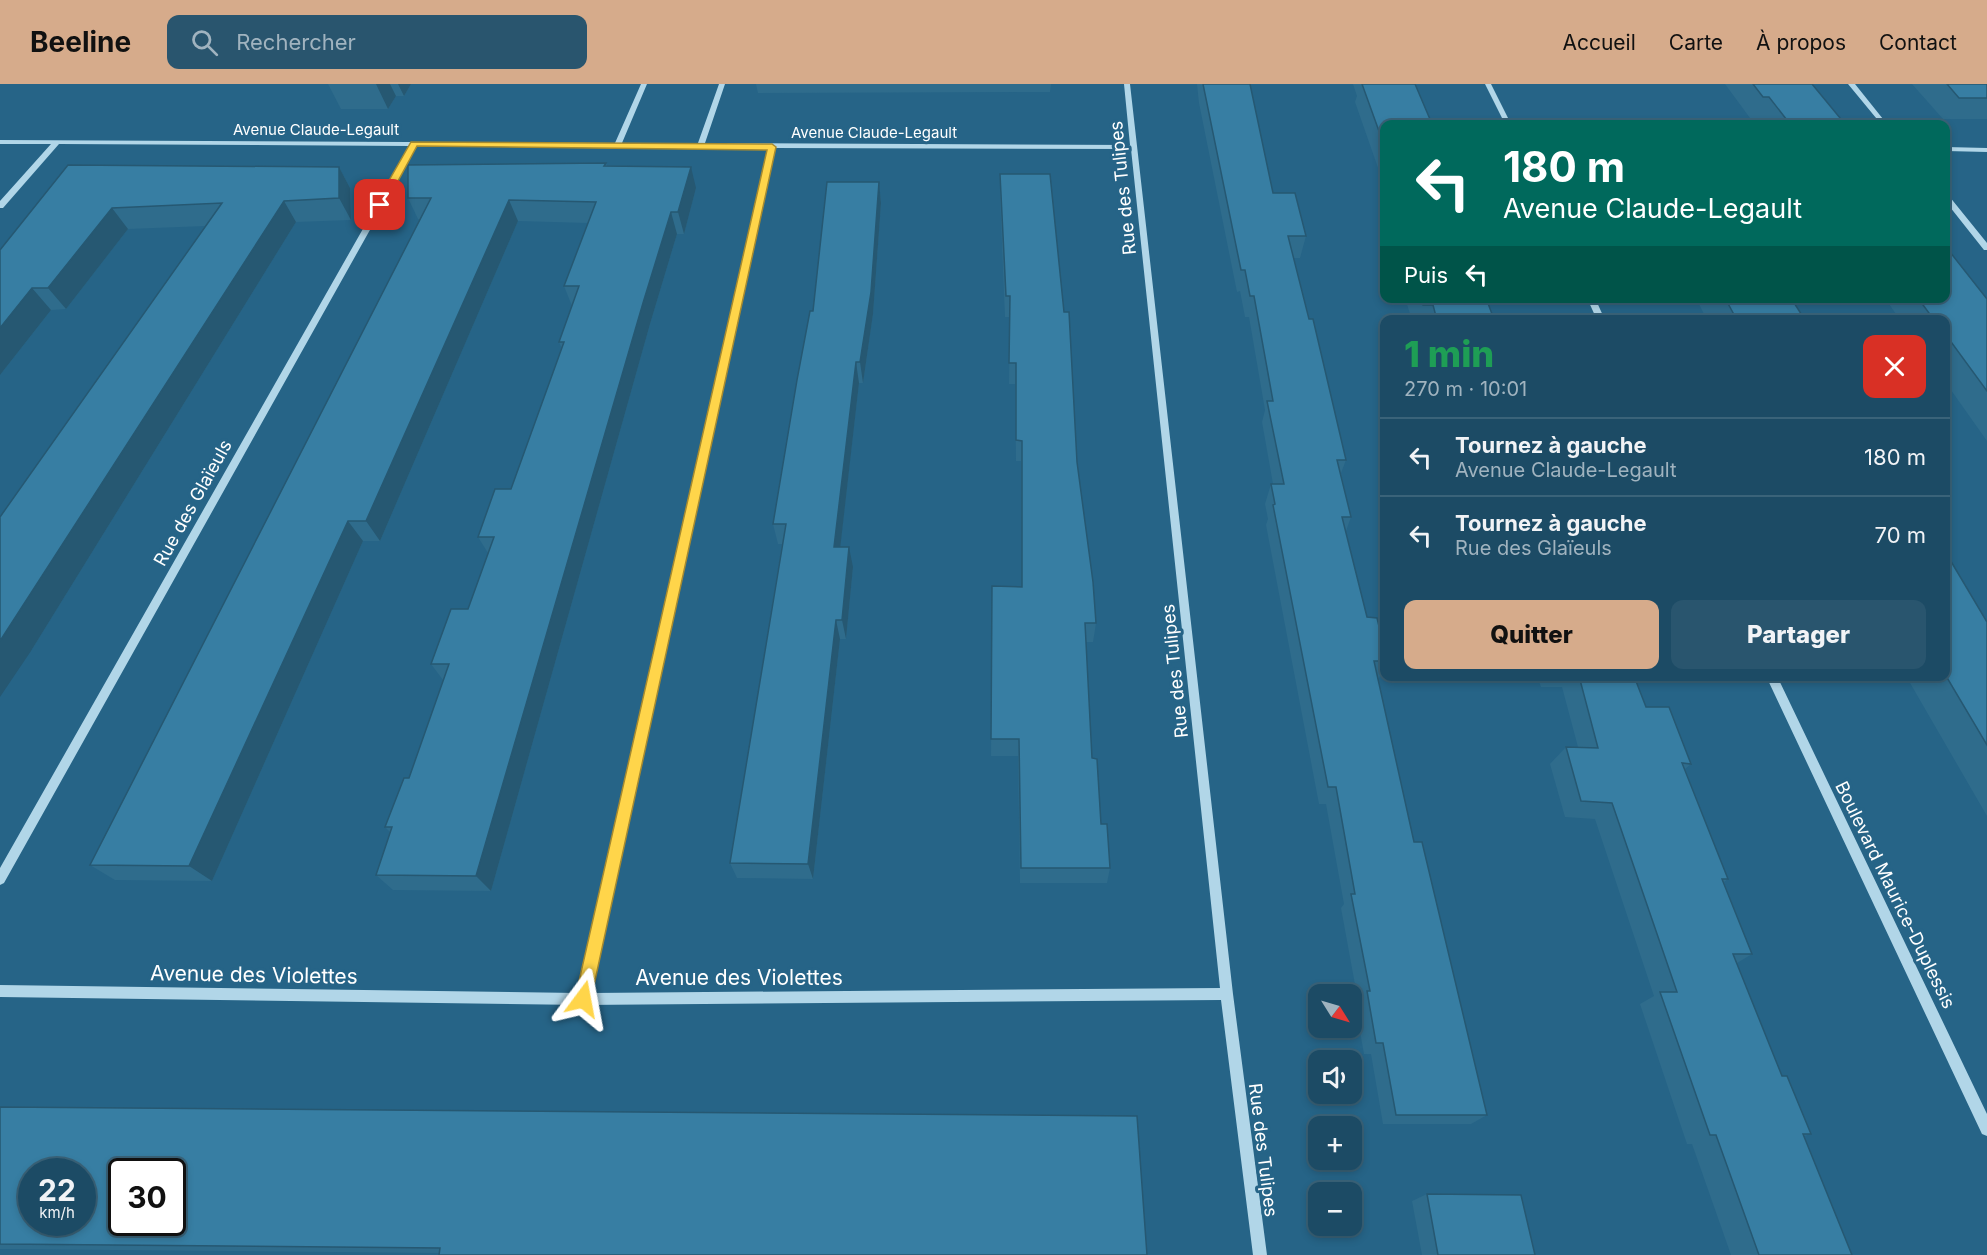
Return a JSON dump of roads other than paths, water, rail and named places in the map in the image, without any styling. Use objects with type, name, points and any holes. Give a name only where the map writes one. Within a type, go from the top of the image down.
[{"type":"street","points":[[618,144],[645,84]]},
{"type":"street","points":[[700,146],[722,84]]},
{"type":"street","name":"Rue des Tulipes","points":[[1127,84],[1227,994],[1260,1255]]},
{"type":"street","points":[[1488,84],[1506,120]]},
{"type":"street","points":[[1851,84],[1881,120]]},
{"type":"street","name":"Avenue Claude-Legault","points":[[0,142],[1135,147]]},
{"type":"street","points":[[0,206],[56,143]]},
{"type":"street","name":"Rue des Glaïeuls","points":[[0,879],[414,144]]},
{"type":"street","points":[[583,999],[772,147]]},
{"type":"street","points":[[1950,149],[1987,150]]},
{"type":"street","points":[[1950,203],[1987,248]]},
{"type":"street","name":"Boulevard Maurice-Duplessis","points":[[1773,681],[1987,1129]]},
{"type":"street","name":"Avenue des Violettes","points":[[0,991],[583,999],[1227,994]]}]
